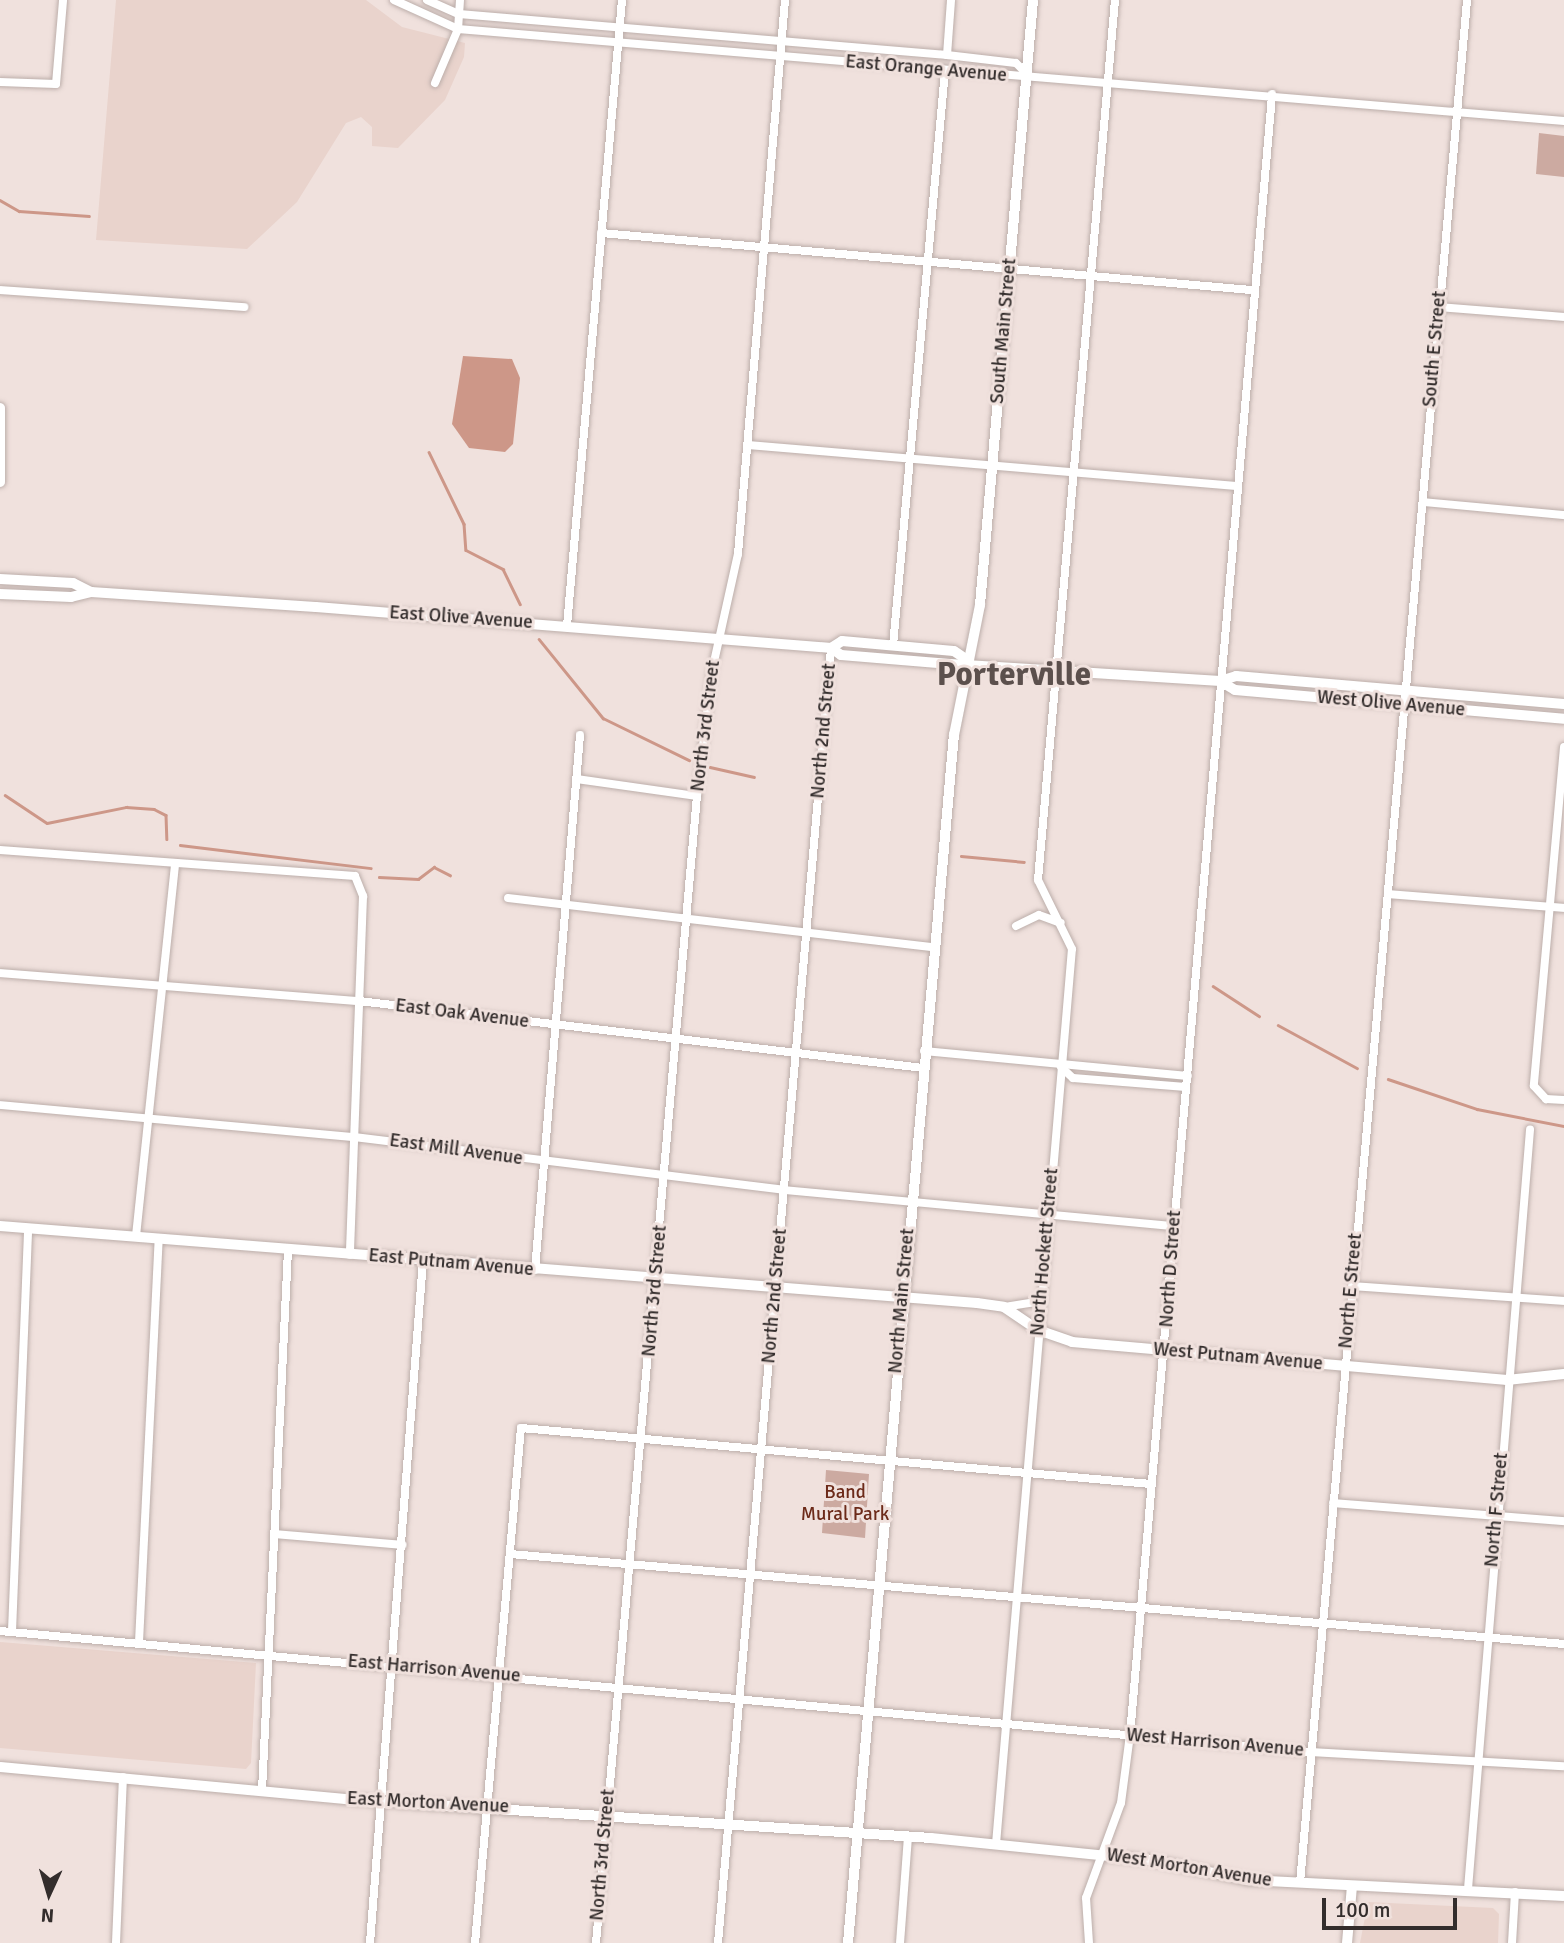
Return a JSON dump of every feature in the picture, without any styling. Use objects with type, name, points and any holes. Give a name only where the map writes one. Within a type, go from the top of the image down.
[{"type":"main road","name":"South Main Street","points":[[969,661],[992,464],[1033,0]]},
{"type":"main road","points":[[0,408],[0,482]]},
{"type":"main road","name":"East Olive Avenue","points":[[0,579],[73,583],[91,592]]},
{"type":"main road","name":"East Olive Avenue","points":[[0,594],[71,597],[91,592],[831,648],[854,656],[969,661]]},
{"type":"main road","name":"East Olive Avenue","points":[[831,648],[842,641],[954,651],[969,661]]},
{"type":"main road","name":"West Olive Avenue","points":[[969,661],[1220,681],[1235,690],[1564,704]]},
{"type":"main road","name":"North Main Street","points":[[848,1943],[933,947],[956,709],[969,661]]},
{"type":"main road","name":"West Olive Avenue","points":[[1404,698],[1564,719]]},
{"type":"main road","name":"East Putnam Avenue","points":[[0,1226],[902,1297]]},
{"type":"main road","name":"West Putnam Avenue","points":[[902,1297],[1004,1307],[1038,1330],[1072,1342],[1507,1380],[1564,1374]]},
{"type":"main road","name":"East Morton Avenue","points":[[0,1767],[383,1801],[486,1805],[857,1832]]},
{"type":"main road","name":"West Morton Avenue","points":[[857,1832],[1103,1854],[1227,1878],[1564,1896]]},
{"type":"main road","points":[[1347,1943],[1352,1886]]},
{"type":"street","points":[[0,82],[56,84],[63,0]]},
{"type":"street","name":"East Orange Avenue","points":[[394,0],[458,29],[945,70],[1026,73]]},
{"type":"street","name":"East Orange Avenue","points":[[427,0],[459,14],[947,55],[1016,63],[1026,73]]},
{"type":"street","points":[[435,83],[458,29],[460,0]]},
{"type":"street","points":[[568,626],[622,0]]},
{"type":"street","name":"North 3rd Street","points":[[596,1943],[606,1815],[632,1564],[697,796],[718,639],[738,554],[785,0]]},
{"type":"street","points":[[947,55],[951,0]]},
{"type":"street","name":"North Hockett Street","points":[[996,1844],[1009,1723],[1046,1216],[1072,949],[1062,923],[1038,880],[1115,0]]},
{"type":"street","name":"South E Street","points":[[1404,698],[1467,0]]},
{"type":"street","points":[[893,646],[945,70]]},
{"type":"street","points":[[1026,73],[1564,121]]},
{"type":"street","name":"North D Street","points":[[1088,1943],[1086,1898],[1121,1803],[1130,1735],[1139,1608],[1165,1350],[1173,1226],[1188,1076],[1251,290],[1272,94]]},
{"type":"street","points":[[601,233],[1251,290]]},
{"type":"street","points":[[0,290],[243,307]]},
{"type":"street","points":[[1439,306],[1564,317]]},
{"type":"street","points":[[749,445],[1235,486]]},
{"type":"street","points":[[1423,502],[1564,515]]},
{"type":"street","name":"North 2nd Street","points":[[718,1943],[742,1695],[831,648]]},
{"type":"street","name":"North E Street","points":[[1300,1884],[1319,1627],[1333,1503],[1404,698]]},
{"type":"street","points":[[535,1270],[580,735]]},
{"type":"street","points":[[1564,747],[1534,1086],[1546,1098],[1564,1100]]},
{"type":"street","points":[[577,779],[697,796]]},
{"type":"street","points":[[0,850],[355,876],[363,895],[350,1255]]},
{"type":"street","points":[[136,1236],[175,863]]},
{"type":"street","points":[[1388,894],[1564,908]]},
{"type":"street","points":[[508,898],[565,907],[686,918],[933,947]]},
{"type":"street","points":[[1016,926],[1039,915],[1062,923]]},
{"type":"street","name":"East Oak Avenue","points":[[0,973],[359,1001],[923,1068]]},
{"type":"street","points":[[924,1051],[1061,1067],[1188,1076]]},
{"type":"street","points":[[1061,1067],[1073,1078],[1186,1087]]},
{"type":"street","name":"East Mill Avenue","points":[[0,1105],[354,1137],[543,1162],[911,1204],[1173,1226]]},
{"type":"street","name":"North F Street","points":[[1468,1889],[1507,1380],[1530,1130]]},
{"type":"street","points":[[12,1632],[29,1229]]},
{"type":"street","points":[[139,1642],[159,1238]]},
{"type":"street","points":[[262,1791],[288,1250]]},
{"type":"street","points":[[370,1943],[394,1667],[423,1261]]},
{"type":"street","points":[[1352,1286],[1564,1301]]},
{"type":"street","name":"West Putnam Avenue","points":[[1004,1307],[1040,1301]]},
{"type":"street","points":[[475,1943],[521,1428],[761,1453],[1151,1484]]},
{"type":"street","points":[[1333,1503],[1564,1521]]},
{"type":"street","points":[[275,1534],[403,1545]]},
{"type":"street","points":[[510,1554],[878,1584],[1319,1627],[1564,1644]]},
{"type":"street","name":"East Harrison Avenue","points":[[0,1631],[867,1707]]},
{"type":"street","name":"West Harrison Avenue","points":[[867,1707],[1310,1752],[1564,1766]]},
{"type":"street","points":[[116,1943],[124,1777]]},
{"type":"street","points":[[901,1943],[908,1836]]},
{"type":"street","points":[[1512,1943],[1515,1892]]},
{"type":"shaded area","points":[[116,0],[366,0],[402,27],[465,43],[464,57],[445,100],[398,148],[372,146],[372,127],[361,117],[346,123],[297,202],[247,249],[96,240]]},
{"type":"shaded area","points":[[463,356],[512,359],[520,378],[513,444],[505,452],[469,448],[452,424]]},
{"type":"shaded area","points":[[0,1642],[256,1663],[251,1763],[246,1769],[0,1748]]},
{"type":"shaded area","points":[[1368,1902],[1493,1908],[1499,1914],[1498,1943],[1360,1943]]},
{"type":"green space","points":[[1539,133],[1564,136],[1564,177],[1536,174]]},
{"type":"green space","name":"Band Mural Park","points":[[826,1470],[869,1474],[865,1538],[822,1533]]},
{"type":"waterway","points":[[0,200],[19,211],[89,216]]},
{"type":"waterway","points":[[429,452],[464,524],[466,550],[503,569],[520,604]]},
{"type":"waterway","points":[[539,639],[603,718],[689,760]]},
{"type":"waterway","points":[[710,767],[754,777]]},
{"type":"waterway","points":[[5,795],[47,823],[126,807],[154,809],[166,815],[167,839]]},
{"type":"waterway","points":[[180,845],[371,868]]},
{"type":"waterway","points":[[961,856],[1024,862]]},
{"type":"waterway","points":[[379,877],[418,879],[434,867],[450,875]]},
{"type":"waterway","points":[[1213,986],[1259,1016]]},
{"type":"waterway","points":[[1278,1025],[1357,1068]]},
{"type":"waterway","points":[[1388,1079],[1477,1109],[1564,1126]]},
{"type":"district","name":"Porterville","points":[[1014,675]]}]
